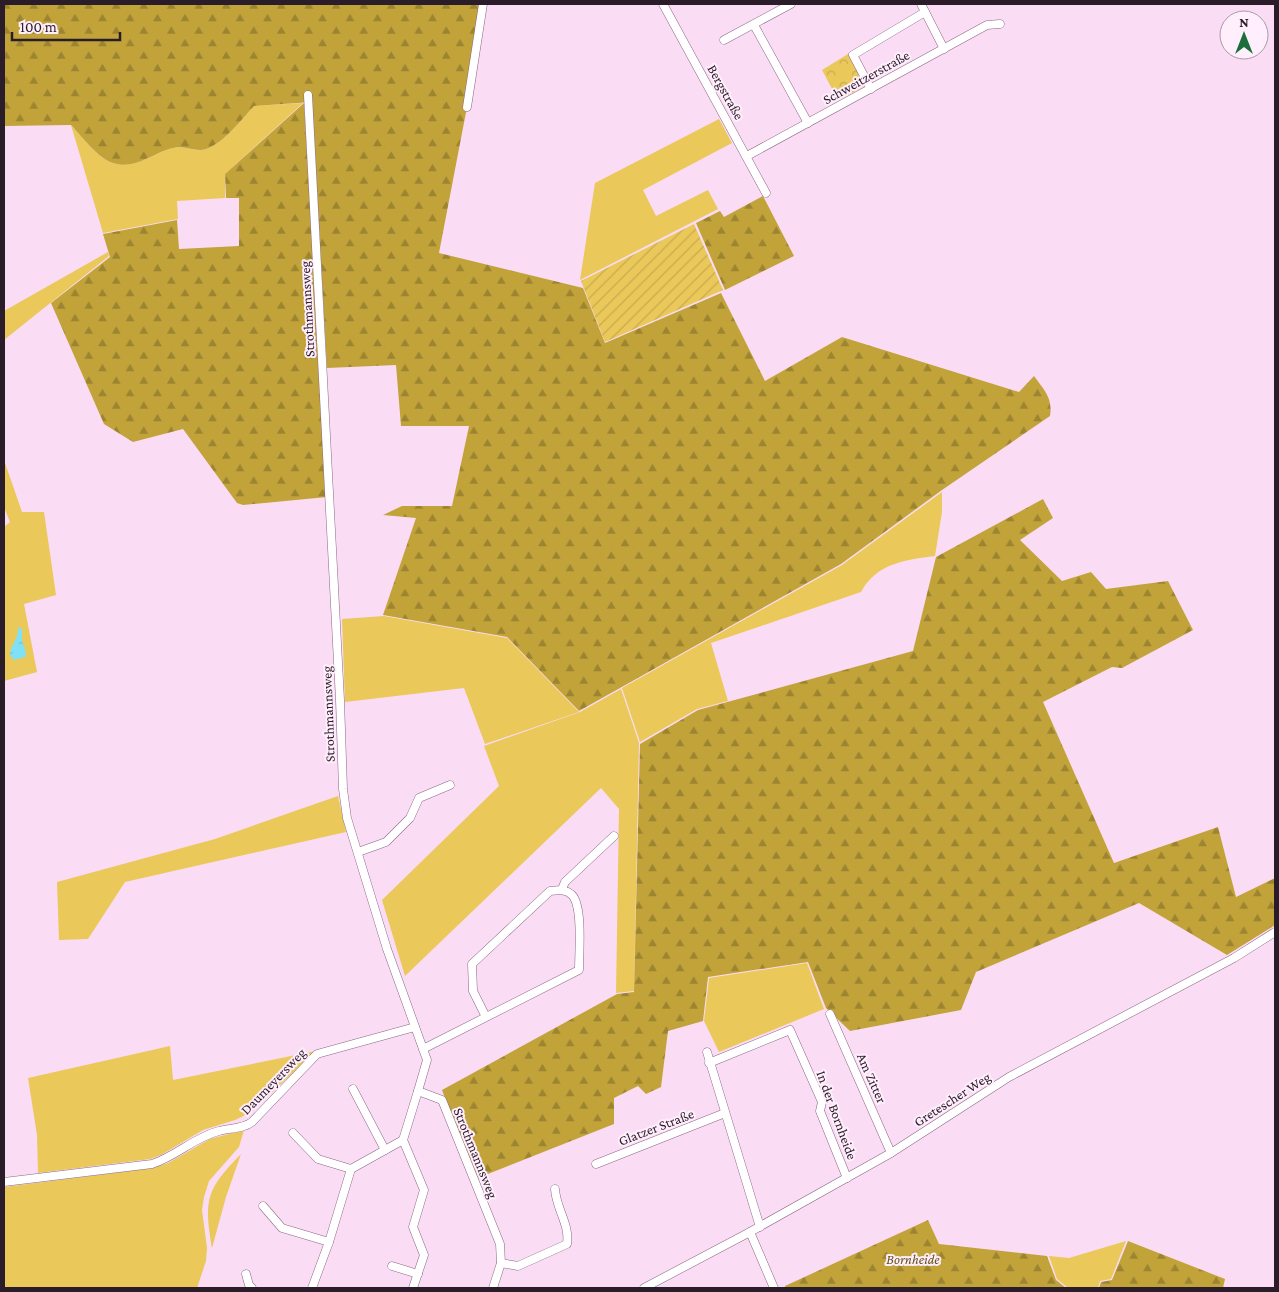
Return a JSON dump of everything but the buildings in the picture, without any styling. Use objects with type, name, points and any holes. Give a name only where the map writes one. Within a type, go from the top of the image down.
[{"type":"street","points":[[467,107],[483,4]]},
{"type":"street","name":"Bergstraße","points":[[663,4],[766,193]]},
{"type":"street","points":[[724,40],[791,4]]},
{"type":"street","points":[[921,4],[944,48]]},
{"type":"street","points":[[871,89],[853,55],[925,12]]},
{"type":"street","name":"Schweitzerstraße","points":[[746,156],[987,25],[1000,24]]},
{"type":"street","points":[[754,25],[808,123]]},
{"type":"street","name":"Strothmannsweg","points":[[308,96],[343,789],[347,818],[387,949],[427,1060],[418,1092],[442,1100],[500,1244],[501,1263],[493,1288]]},
{"type":"street","points":[[358,852],[386,842],[410,818],[419,798],[450,785]]},
{"type":"street","points":[[562,889],[565,882],[614,836]]},
{"type":"street","points":[[423,1049],[579,970],[578,906],[572,895],[562,889],[550,891],[472,964],[473,991],[486,1017]]},
{"type":"street","name":"Gretescher Weg","points":[[644,1288],[760,1227],[891,1153],[1009,1077],[1240,954],[1275,932]]},
{"type":"street","name":"Am Zitter","points":[[830,1014],[891,1153]]},
{"type":"street","name":"Daumeyersweg","points":[[4,1182],[152,1164],[164,1160],[207,1135],[252,1122],[317,1054],[415,1027]]},
{"type":"street","name":"In der Bornheide","points":[[709,1063],[790,1030],[822,1102],[820,1111],[847,1178]]},
{"type":"street","points":[[707,1052],[760,1227]]},
{"type":"street","points":[[353,1089],[385,1150]]},
{"type":"street","points":[[413,1288],[424,1255],[413,1227],[424,1190],[403,1140],[418,1092]]},
{"type":"street","name":"Glatzer Straße","points":[[596,1164],[725,1113]]},
{"type":"street","points":[[293,1133],[318,1159],[351,1169]]},
{"type":"street","points":[[312,1288],[329,1242],[351,1169],[403,1140]]},
{"type":"street","points":[[501,1263],[518,1266],[567,1244],[569,1233],[555,1199],[555,1189]]},
{"type":"street","points":[[263,1206],[282,1228],[329,1242]]},
{"type":"street","points":[[750,1232],[774,1288]]},
{"type":"street","points":[[392,1266],[418,1274]]},
{"type":"street","points":[[246,1274],[249,1285],[252,1288]]},
{"type":"green space","points":[[4,4],[483,4],[467,107],[439,253],[583,288],[605,343],[721,293],[765,381],[842,337],[1019,392],[1034,376],[1049,399],[1050,416],[942,490],[841,564],[579,711],[507,637],[383,615],[416,518],[383,515],[402,506],[452,506],[469,426],[401,426],[396,365],[327,368],[312,102],[254,106],[226,136],[206,149],[179,147],[162,151],[131,164],[113,163],[96,152],[71,125],[4,126]]},
{"type":"green space","points":[[848,54],[865,86],[838,100],[822,70]]},
{"type":"green space","points":[[303,103],[225,174],[225,198],[177,201],[178,219],[103,233],[71,125],[90,147],[102,157],[122,165],[139,162],[162,151],[179,147],[203,150],[213,146],[232,130],[254,106]]},
{"type":"green space","points":[[304,103],[327,497],[243,505],[237,503],[183,429],[133,442],[104,424],[51,303],[110,257],[103,234],[177,220],[179,249],[239,246],[239,198],[226,198],[225,174]]},
{"type":"green space","points":[[719,119],[732,143],[643,190],[656,216],[708,190],[718,209],[580,280],[595,183]]},
{"type":"green space","points":[[763,196],[794,256],[725,290],[696,223],[720,211],[724,217]]},
{"type":"green space","points":[[694,224],[723,290],[605,342],[581,281]]},
{"type":"green space","points":[[108,252],[109,256],[4,340],[4,311]]},
{"type":"green space","points":[[4,460],[22,512],[44,512],[56,595],[24,604],[37,672],[4,681],[4,527],[10,522],[4,507]]},
{"type":"green space","points":[[942,492],[942,512],[935,556],[913,559],[893,565],[875,575],[861,592],[711,643],[728,701],[697,709],[640,742],[622,688],[842,565]]},
{"type":"green space","points":[[1043,499],[1053,518],[1020,540],[1062,581],[1091,572],[1106,589],[1168,581],[1193,630],[1122,668],[1112,667],[1043,702],[1114,863],[1218,827],[1236,897],[1275,878],[1275,925],[1227,955],[1139,903],[976,972],[961,1010],[850,1031],[826,1008],[808,962],[708,977],[703,1021],[668,1031],[661,1087],[646,1094],[638,1086],[614,1098],[614,1124],[475,1179],[442,1090],[617,994],[634,992],[640,744],[698,710],[913,651],[936,557]]},
{"type":"green space","points":[[384,616],[507,638],[579,712],[485,744],[464,688],[345,702],[342,619]]},
{"type":"green space","points":[[621,689],[639,743],[634,991],[616,993],[619,809],[601,788],[405,976],[382,900],[499,786],[484,746],[580,712]]},
{"type":"green space","points":[[338,796],[346,832],[125,882],[88,939],[59,940],[57,882],[215,839]]},
{"type":"green space","points":[[807,963],[824,1009],[719,1052],[704,1021],[709,978]]},
{"type":"green space","points":[[170,1046],[173,1080],[316,1051],[250,1113],[203,1130],[161,1155],[150,1159],[38,1173],[37,1135],[28,1078]]},
{"type":"green space","points":[[244,1130],[239,1147],[209,1181],[204,1197],[202,1210],[207,1248],[206,1261],[197,1288],[4,1288],[4,1187],[153,1168],[168,1163],[210,1139]]},
{"type":"green space","points":[[241,1154],[226,1197],[212,1248],[208,1218],[210,1196],[229,1166]]},
{"type":"green space","name":"Bornheide","points":[[928,1220],[939,1244],[1047,1256],[1056,1280],[1066,1288],[785,1288],[785,1286]]},
{"type":"green space","points":[[1126,1241],[1111,1279],[1100,1281],[1098,1288],[1068,1288],[1057,1279],[1049,1256],[1069,1258]]},
{"type":"green space","points":[[1128,1241],[1225,1279],[1223,1288],[1099,1288],[1101,1282],[1112,1280]]},
{"type":"water","points":[[18,627],[22,629],[22,640],[26,653],[25,657],[14,660],[10,655],[10,651],[17,635]]}]
